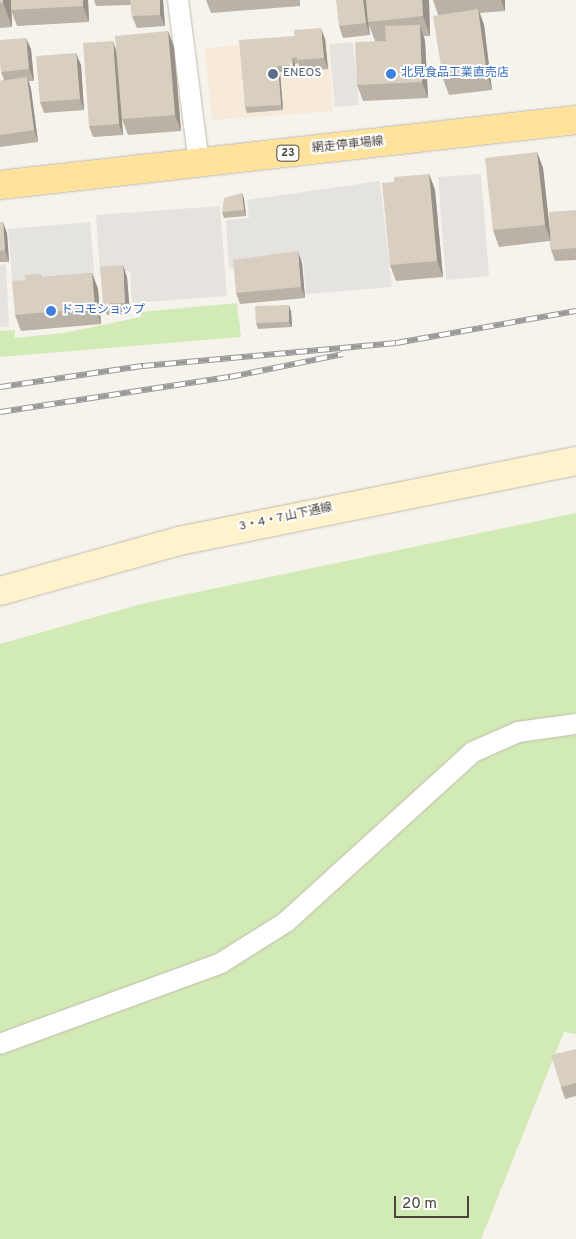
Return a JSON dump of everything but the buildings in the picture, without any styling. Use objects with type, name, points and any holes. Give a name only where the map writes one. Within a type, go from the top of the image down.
[{"type":"main road","name":"網走停車場線","points":[[0,185],[576,120]]},
{"type":"street","points":[[178,0],[199,163]]},
{"type":"street","name":"3・4・7 山下通線","points":[[0,591],[179,541],[576,461]]},
{"type":"street","points":[[0,1044],[221,963],[286,922],[473,752],[518,732],[576,724]]},
{"type":"shaded area","points":[[327,38],[333,111],[212,120],[205,48]]},
{"type":"shaded area","points":[[353,42],[359,105],[335,107],[329,44]]},
{"type":"shaded area","points":[[481,174],[489,276],[446,280],[438,177]]},
{"type":"shaded area","points":[[380,181],[392,287],[306,294],[303,260],[229,269],[226,220],[249,218],[247,200]]},
{"type":"shaded area","points":[[220,206],[227,296],[132,303],[130,271],[100,273],[96,215]]},
{"type":"shaded area","points":[[90,222],[95,283],[13,291],[8,229]]},
{"type":"shaded area","points":[[6,264],[9,327],[0,327],[0,265]]},
{"type":"green space","points":[[237,303],[241,337],[0,357],[0,331],[15,330],[15,338],[63,333],[141,317],[141,312]]},
{"type":"green space","points":[[576,513],[576,1034],[564,1032],[481,1239],[0,1239],[0,644],[145,603]]},
{"type":"railway","points":[[0,387],[143,366],[396,343],[576,311]]},
{"type":"railway","points":[[0,412],[230,377],[343,354]]},
{"type":"place","name":"ENEOS","points":[[273,74]]},
{"type":"place","name":"北見食品工業直売店","points":[[391,74]]},
{"type":"place","name":"ドコモショップ","points":[[51,311]]}]
